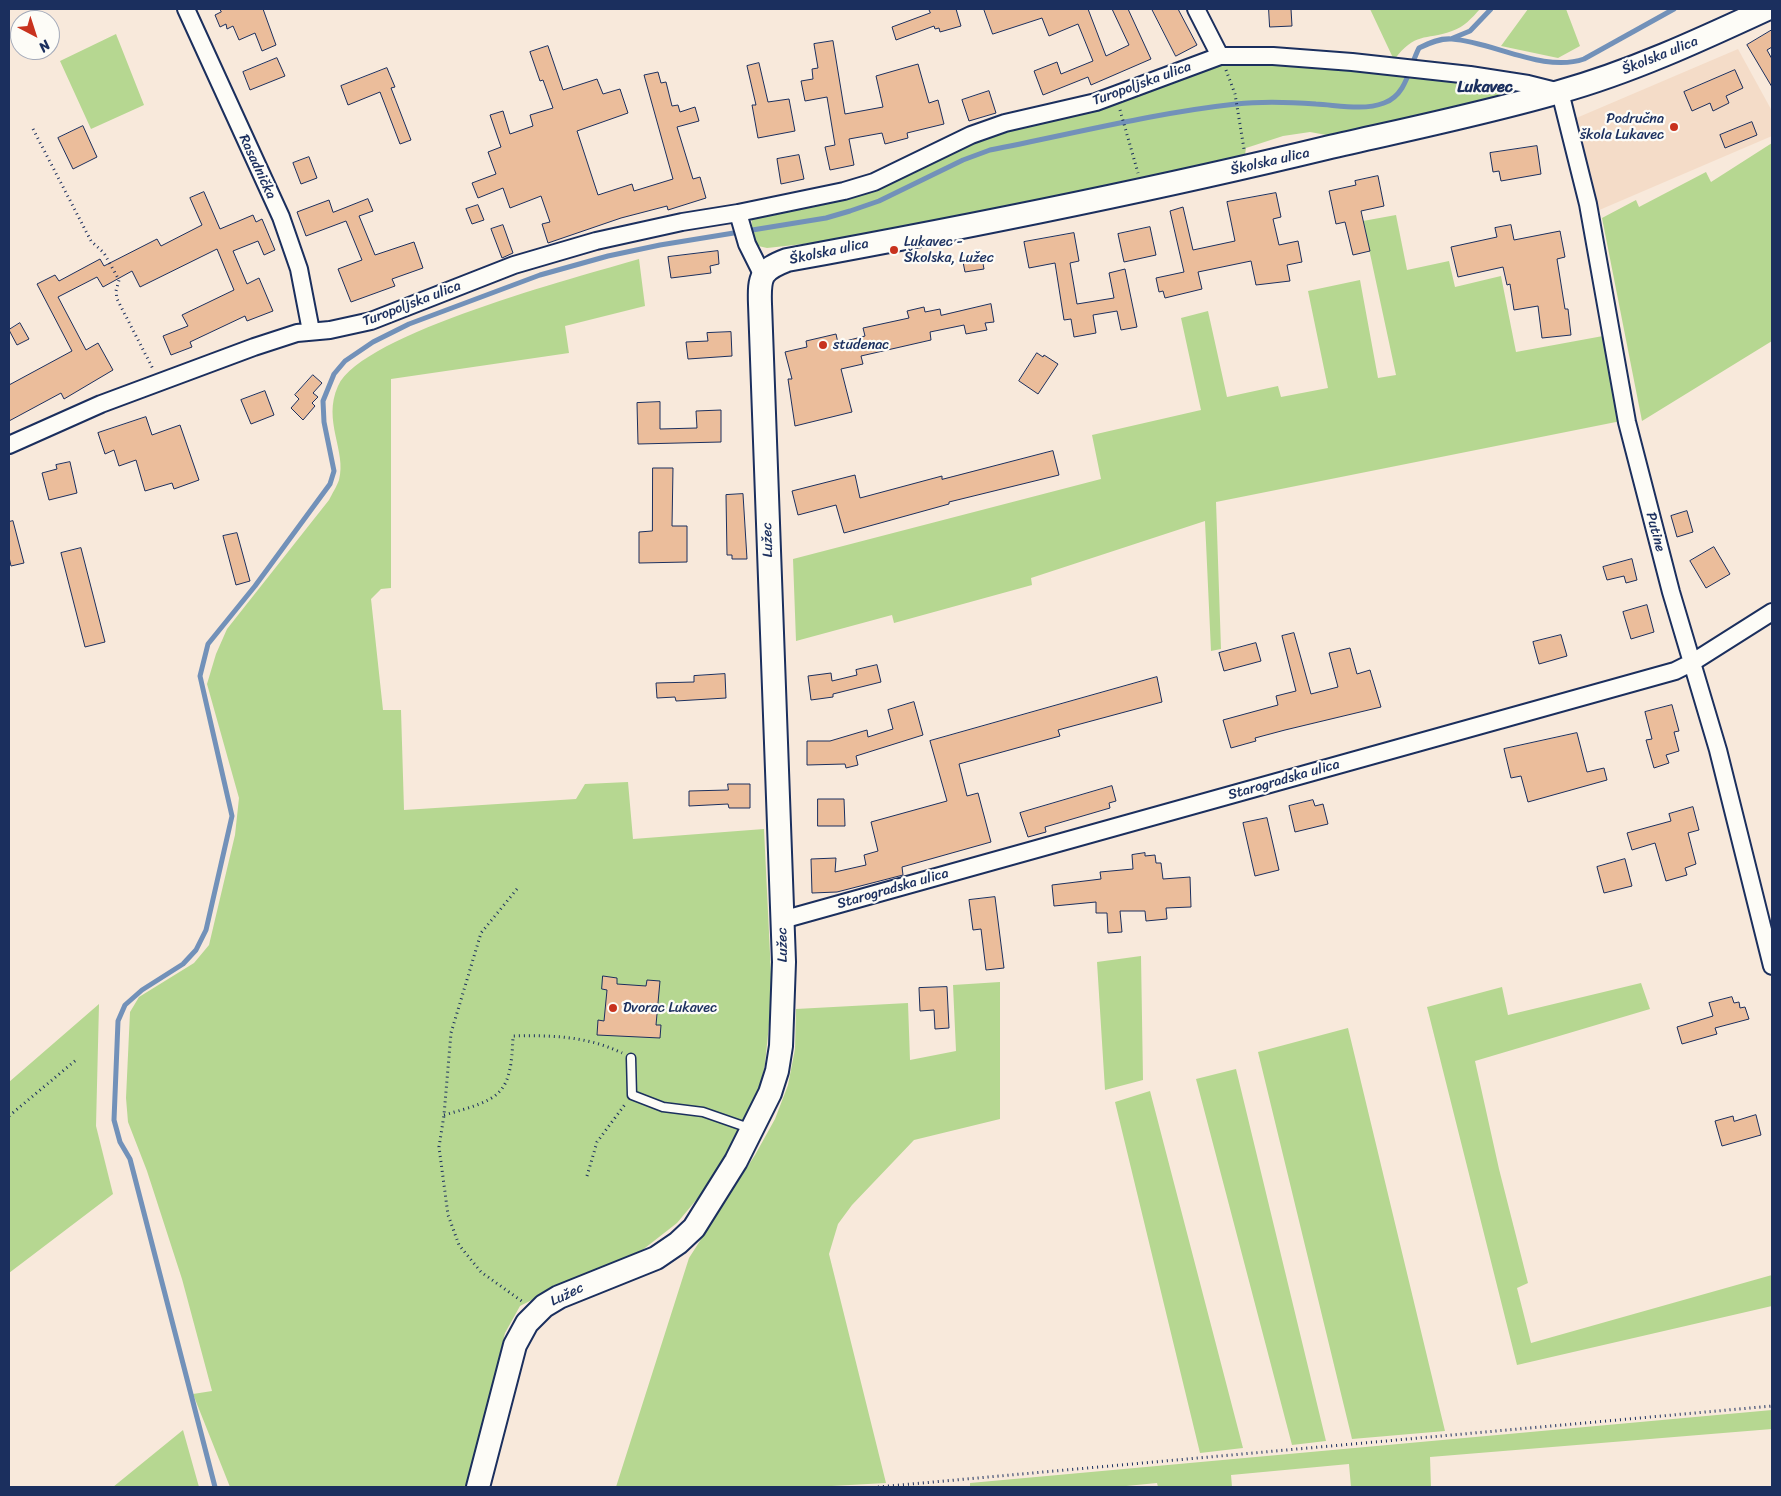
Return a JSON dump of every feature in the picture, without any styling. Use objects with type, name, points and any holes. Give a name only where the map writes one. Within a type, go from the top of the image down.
[{"type":"street","name":"Rasadnička","points":[[186,9],[281,217],[300,269],[310,331]]},
{"type":"street","points":[[1196,9],[1220,56]]},
{"type":"street","name":"Školska ulica","points":[[762,274],[772,266],[787,260],[989,222],[1143,190],[1248,167],[1560,92],[1627,70],[1682,48],[1767,9]]},
{"type":"street","name":"Turopoljska ulica","points":[[9,445],[101,404],[254,347],[310,331],[330,330],[371,321],[514,265],[596,242],[682,222],[739,218],[874,182],[971,134],[1005,123],[1096,102],[1220,56],[1273,56],[1352,62],[1528,84],[1560,92]]},
{"type":"street","name":"Putine","points":[[1560,92],[1588,204],[1627,422],[1669,583],[1718,750],[1772,966]]},
{"type":"street","points":[[739,218],[747,244],[762,274]]},
{"type":"street","name":"Lužec","points":[[478,1487],[515,1345],[527,1323],[538,1312],[559,1297],[656,1258],[678,1243],[694,1228],[708,1208],[753,1130],[770,1093],[780,1046],[782,920],[759,286],[762,274]]},
{"type":"street","name":"Starogradska ulica","points":[[782,920],[1675,671],[1693,662],[1772,612]]},
{"type":"lane","points":[[631,1058],[632,1095],[663,1107],[703,1112],[753,1130]]},
{"type":"path","points":[[1220,56],[1234,94],[1248,167]]},
{"type":"path","points":[[1122,117],[1143,190]]},
{"type":"path","points":[[33,130],[91,241],[104,254],[119,280],[116,291],[117,299],[161,383]]},
{"type":"path","points":[[517,889],[481,933],[451,1033],[444,1115],[439,1147],[448,1215],[459,1245],[481,1272],[538,1312]]},
{"type":"path","points":[[444,1115],[496,1097],[507,1083],[512,1066],[512,1036],[560,1036],[604,1045],[631,1058]]},
{"type":"path","points":[[9,1116],[76,1060]]},
{"type":"path","points":[[587,1176],[597,1142],[632,1095]]},
{"type":"path","points":[[878,1487],[1772,1406]]},
{"type":"shaded area","name":"Područna škola Lukavec","points":[[1738,49],[1772,111],[1772,136],[1597,211],[1574,119]]},
{"type":"green space","points":[[1370,9],[1480,9],[1468,22],[1456,29],[1421,38],[1408,45],[1394,60]]},
{"type":"green space","points":[[1528,9],[1566,9],[1580,46],[1558,58],[1501,46]]},
{"type":"green space","points":[[116,34],[144,105],[91,129],[60,61]]},
{"type":"green space","points":[[1266,64],[1396,74],[1519,89],[1519,95],[1343,138],[1310,132],[1283,136],[1246,148],[1244,162],[849,239],[767,248],[754,245],[751,215],[825,202],[983,135],[1216,65]]},
{"type":"green space","points":[[1772,143],[1772,341],[1642,421],[1602,218],[1636,200],[1639,207],[1706,172],[1711,182]]},
{"type":"green space","points":[[1396,215],[1407,270],[1449,261],[1455,287],[1501,276],[1516,352],[1603,336],[1621,421],[1216,502],[1221,649],[1211,651],[1205,521],[1031,578],[1032,585],[894,623],[892,615],[796,641],[793,559],[1101,479],[1092,435],[1201,410],[1181,318],[1208,311],[1227,397],[1278,386],[1281,397],[1328,388],[1308,291],[1360,280],[1378,378],[1396,375],[1363,221]]},
{"type":"green space","points":[[639,259],[645,306],[565,326],[569,353],[391,379],[391,588],[381,589],[371,599],[383,710],[401,710],[404,810],[576,799],[585,784],[628,782],[633,839],[764,829],[772,995],[765,1064],[755,1108],[702,1193],[677,1223],[636,1255],[559,1286],[520,1306],[505,1333],[468,1487],[230,1487],[193,1394],[212,1391],[182,1279],[147,1171],[128,1122],[126,1098],[130,1012],[139,997],[194,963],[209,945],[235,835],[239,798],[207,684],[216,654],[227,629],[329,500],[337,485],[341,469],[333,423],[334,399],[338,386],[355,366],[387,346],[428,327],[475,309]]},
{"type":"green space","points":[[1141,956],[1143,1080],[1105,1090],[1097,962]]},
{"type":"green space","points":[[1000,982],[1000,1119],[914,1140],[852,1205],[838,1224],[829,1254],[886,1483],[814,1487],[616,1487],[689,1258],[755,1155],[775,1119],[788,1085],[795,1049],[796,1009],[908,1003],[910,1060],[956,1051],[953,985]]},
{"type":"green space","points":[[1641,983],[1650,1009],[1475,1061],[1499,1169],[1528,1283],[1517,1288],[1531,1343],[1772,1275],[1772,1306],[1517,1365],[1427,1007],[1502,987],[1508,1015]]},
{"type":"green space","points":[[99,1004],[96,1126],[113,1194],[9,1273],[9,1082]]},
{"type":"green space","points":[[1348,1028],[1445,1431],[1352,1439],[1258,1052]]},
{"type":"green space","points":[[1236,1069],[1326,1441],[1292,1445],[1196,1079]]},
{"type":"green space","points":[[1150,1091],[1243,1448],[1200,1453],[1115,1102]]},
{"type":"green space","points":[[1772,1410],[1772,1429],[1430,1457],[1431,1487],[1351,1487],[1349,1464],[1231,1475],[1232,1487],[1158,1487],[1157,1483],[1116,1487],[970,1487],[970,1483]]},
{"type":"green space","points":[[183,1430],[199,1487],[113,1487]]},
{"type":"building","points":[[220,9],[263,9],[276,45],[262,51],[255,33],[239,40],[233,26],[227,29],[226,24],[220,27],[215,15],[221,12]]},
{"type":"building","points":[[929,9],[956,9],[961,26],[940,32],[939,28],[935,29],[934,26],[896,40],[892,27],[930,13]]},
{"type":"building","points":[[984,9],[1088,9],[1106,56],[1129,45],[1112,9],[1128,9],[1151,59],[1091,85],[1088,77],[1043,95],[1034,71],[1057,62],[1061,74],[1093,61],[1078,24],[1049,36],[1042,18],[993,34]]},
{"type":"building","points":[[1152,9],[1178,9],[1197,45],[1176,56]]},
{"type":"building","points":[[1269,9],[1291,9],[1292,26],[1270,27]]},
{"type":"building","points":[[1772,30],[1772,47],[1767,50],[1772,59],[1772,87],[1747,45]]},
{"type":"building","points":[[833,41],[845,114],[883,107],[876,76],[918,64],[929,103],[938,100],[944,124],[907,133],[908,138],[885,144],[882,133],[849,139],[854,165],[830,170],[825,147],[835,145],[827,97],[805,101],[801,81],[813,79],[812,69],[818,68],[814,44]]},
{"type":"building","points":[[548,46],[563,90],[597,79],[603,94],[620,89],[628,113],[577,131],[598,195],[632,184],[634,191],[673,179],[644,75],[658,72],[661,83],[666,82],[672,106],[678,105],[680,112],[695,107],[699,121],[677,127],[693,179],[700,177],[706,198],[668,210],[667,206],[621,218],[548,243],[542,224],[550,222],[541,196],[510,208],[503,188],[478,198],[472,183],[496,174],[488,152],[501,147],[490,115],[503,111],[510,134],[533,126],[530,115],[553,108],[543,80],[540,81],[530,52]]},
{"type":"building","points":[[277,58],[285,76],[250,90],[243,72]]},
{"type":"building","points":[[759,63],[768,102],[789,99],[795,131],[758,138],[752,105],[756,105],[747,66]]},
{"type":"building","points":[[387,68],[395,87],[391,88],[411,140],[400,144],[380,92],[348,105],[341,86]]},
{"type":"building","points":[[1735,70],[1743,88],[1726,96],[1729,103],[1713,111],[1710,103],[1692,111],[1684,92]]},
{"type":"building","points":[[989,91],[996,113],[969,121],[962,100]]},
{"type":"building","points":[[1752,122],[1757,135],[1725,148],[1720,135]]},
{"type":"building","points":[[83,126],[97,157],[73,169],[58,138]]},
{"type":"building","points":[[1537,146],[1541,174],[1501,181],[1499,171],[1493,172],[1490,153]]},
{"type":"building","points":[[799,155],[804,179],[781,184],[777,159]]},
{"type":"building","points":[[309,157],[317,178],[301,184],[293,163]]},
{"type":"building","points":[[1378,176],[1384,206],[1361,211],[1370,251],[1353,255],[1345,222],[1336,224],[1329,191],[1356,185],[1355,181]]},
{"type":"building","points":[[204,192],[220,229],[253,215],[256,222],[262,219],[275,250],[264,255],[258,241],[233,251],[247,284],[259,278],[273,311],[247,321],[245,316],[190,342],[192,347],[171,355],[163,336],[188,326],[182,315],[234,290],[217,249],[140,287],[132,271],[103,287],[97,277],[58,297],[86,350],[98,343],[113,370],[64,399],[61,393],[9,421],[9,385],[72,351],[37,284],[55,275],[59,281],[100,259],[104,266],[157,239],[161,246],[202,225],[190,198]]},
{"type":"building","points":[[1276,193],[1281,217],[1273,219],[1279,245],[1298,241],[1302,262],[1287,265],[1290,281],[1256,285],[1251,261],[1198,272],[1202,289],[1165,298],[1163,291],[1159,292],[1156,278],[1184,272],[1170,211],[1183,207],[1193,250],[1235,241],[1227,202]]},
{"type":"building","points":[[368,199],[373,211],[359,216],[375,255],[414,242],[423,268],[392,279],[395,286],[351,302],[338,269],[362,260],[346,221],[306,236],[297,212],[329,200],[333,212]]},
{"type":"building","points":[[478,205],[484,220],[472,224],[466,209]]},
{"type":"building","points":[[503,225],[513,253],[502,258],[491,229]]},
{"type":"building","points":[[1511,225],[1514,240],[1560,231],[1565,257],[1557,259],[1565,309],[1568,309],[1571,335],[1542,338],[1538,306],[1514,310],[1510,284],[1507,285],[1503,267],[1458,277],[1451,247],[1497,237],[1495,228]]},
{"type":"building","points":[[1150,227],[1156,255],[1124,262],[1118,234]]},
{"type":"building","points":[[1074,233],[1079,261],[1070,263],[1077,304],[1114,298],[1109,273],[1125,269],[1137,327],[1121,330],[1117,311],[1093,315],[1096,333],[1074,337],[1071,319],[1064,320],[1055,263],[1029,268],[1024,242]]},
{"type":"building","points":[[718,251],[719,264],[710,266],[711,273],[671,278],[668,257]]},
{"type":"building","points":[[981,253],[984,269],[965,272],[962,257]]},
{"type":"building","points":[[991,304],[994,322],[985,323],[987,330],[966,334],[964,325],[930,332],[931,340],[861,356],[863,364],[841,369],[852,412],[795,426],[788,379],[792,379],[785,352],[807,347],[806,341],[836,334],[838,343],[865,336],[863,328],[909,318],[907,311],[924,307],[925,312],[940,309],[941,315]]},
{"type":"building","points":[[20,323],[29,339],[17,345],[9,330]]},
{"type":"building","points":[[731,332],[732,356],[688,359],[686,342],[708,341],[707,333]]},
{"type":"building","points":[[1037,353],[1058,364],[1038,394],[1019,381]]},
{"type":"building","points":[[313,375],[322,383],[313,393],[318,397],[312,403],[315,406],[303,420],[291,408],[299,399],[295,395]]},
{"type":"building","points":[[265,391],[274,415],[251,424],[241,400]]},
{"type":"building","points":[[660,402],[660,429],[697,428],[696,411],[721,410],[721,442],[638,444],[637,403]]},
{"type":"building","points":[[146,417],[152,435],[180,425],[199,480],[174,489],[172,483],[145,491],[136,460],[119,466],[114,450],[105,454],[98,433]]},
{"type":"building","points":[[1053,451],[1059,475],[949,502],[949,504],[844,533],[836,505],[798,515],[792,491],[855,475],[860,498],[942,476],[942,479]]},
{"type":"building","points":[[70,462],[77,493],[49,500],[42,473],[57,469],[56,465]]},
{"type":"building","points":[[653,468],[673,468],[672,526],[687,526],[687,562],[639,563],[639,532],[652,531]]},
{"type":"building","points":[[743,494],[747,559],[732,559],[732,555],[727,555],[726,495]]},
{"type":"building","points":[[1687,511],[1693,532],[1677,537],[1671,516]]},
{"type":"building","points":[[13,521],[24,563],[11,566],[9,557],[9,522]]},
{"type":"building","points":[[237,533],[250,581],[236,585],[223,536]]},
{"type":"building","points":[[1714,547],[1730,574],[1706,588],[1690,561]]},
{"type":"building","points":[[81,548],[105,642],[85,647],[61,553]]},
{"type":"building","points":[[1632,559],[1637,580],[1626,583],[1624,576],[1607,580],[1603,567]]},
{"type":"building","points":[[1647,605],[1654,632],[1631,639],[1623,612]]},
{"type":"building","points":[[1294,633],[1311,694],[1338,687],[1329,653],[1350,648],[1357,674],[1370,670],[1381,707],[1255,738],[1256,741],[1231,748],[1223,720],[1278,705],[1276,696],[1296,691],[1282,636]]},
{"type":"building","points":[[1561,635],[1567,656],[1539,664],[1533,642]]},
{"type":"building","points":[[1256,643],[1261,661],[1224,671],[1219,653]]},
{"type":"building","points":[[877,665],[881,682],[833,694],[833,697],[811,700],[808,676],[831,673],[832,681],[857,675],[856,670]]},
{"type":"building","points":[[725,674],[726,698],[676,701],[675,697],[657,698],[656,683],[694,682],[694,676]]},
{"type":"building","points":[[1157,677],[1162,702],[1058,730],[1060,736],[959,764],[967,796],[978,793],[991,842],[902,867],[903,875],[837,892],[812,893],[811,859],[836,858],[835,872],[866,865],[864,855],[878,851],[871,822],[947,801],[930,741]]},
{"type":"building","points":[[914,702],[923,735],[856,756],[858,765],[846,768],[845,764],[807,765],[807,741],[830,741],[867,730],[868,737],[893,729],[888,710]]},
{"type":"building","points":[[1672,705],[1679,731],[1674,732],[1679,751],[1666,755],[1669,763],[1654,768],[1646,740],[1652,739],[1645,712]]},
{"type":"building","points":[[1577,733],[1587,772],[1604,768],[1607,780],[1528,802],[1521,776],[1511,778],[1504,749]]},
{"type":"building","points":[[728,784],[750,784],[750,808],[729,808],[728,804],[689,806],[689,791],[728,790]]},
{"type":"building","points":[[1112,786],[1116,801],[1109,803],[1110,808],[1045,827],[1046,832],[1028,837],[1020,813]]},
{"type":"building","points":[[818,799],[844,799],[845,826],[818,826]]},
{"type":"building","points":[[1313,800],[1315,806],[1323,804],[1328,824],[1295,832],[1289,806]]},
{"type":"building","points":[[1693,807],[1699,830],[1688,833],[1696,864],[1685,868],[1687,875],[1666,881],[1655,843],[1632,850],[1627,833],[1671,821],[1669,814]]},
{"type":"building","points":[[1267,818],[1279,870],[1255,876],[1243,823]]},
{"type":"building","points":[[1145,853],[1145,856],[1155,855],[1156,863],[1161,863],[1163,879],[1190,877],[1191,907],[1166,908],[1167,919],[1146,921],[1145,911],[1120,911],[1122,932],[1108,933],[1107,913],[1096,913],[1096,902],[1054,906],[1052,885],[1101,879],[1100,872],[1133,869],[1132,855]]},
{"type":"building","points":[[1625,859],[1632,886],[1604,893],[1597,867]]},
{"type":"building","points":[[995,897],[1004,968],[986,970],[981,929],[973,930],[969,900]]},
{"type":"building","name":"Dvorac Lukavec","points":[[603,976],[617,978],[617,984],[646,986],[647,980],[660,981],[656,1025],[661,1025],[660,1038],[597,1035],[598,1020],[604,1021],[607,990],[602,989]]},
{"type":"building","points":[[947,987],[949,1028],[935,1029],[934,1010],[920,1011],[919,988]]},
{"type":"building","points":[[1732,997],[1734,1003],[1739,1002],[1740,1008],[1745,1007],[1749,1019],[1715,1028],[1717,1034],[1682,1044],[1677,1027],[1713,1016],[1709,1003]]},
{"type":"building","points":[[1756,1115],[1761,1135],[1722,1146],[1715,1121],[1733,1116],[1734,1121]]},
{"type":"waterway","points":[[1453,38],[1470,31],[1491,9]]},
{"type":"waterway","points":[[215,1487],[130,1159],[120,1142],[114,1120],[118,1021],[125,1005],[142,990],[183,964],[196,950],[206,930],[232,816],[200,676],[208,644],[255,586],[330,484],[334,471],[324,422],[323,401],[334,374],[345,361],[373,342],[409,324],[540,275],[608,256],[660,245],[826,218],[879,201],[963,160],[990,150],[1144,118],[1236,104],[1276,102],[1367,107],[1384,103],[1398,94],[1403,87],[1419,48],[1435,41],[1443,39],[1468,41],[1535,60],[1569,62],[1584,59],[1674,9]]},
{"type":"place","name":"Područna škola Lukavec","points":[[1674,127]]},
{"type":"place","name":"Lukavec - Školska, Lužec","points":[[894,250]]},
{"type":"place","name":"studenac","points":[[823,345]]},
{"type":"place","name":"Dvorac Lukavec","points":[[613,1008]]},
{"type":"district","name":"Lukavec","points":[[1485,88]]}]
